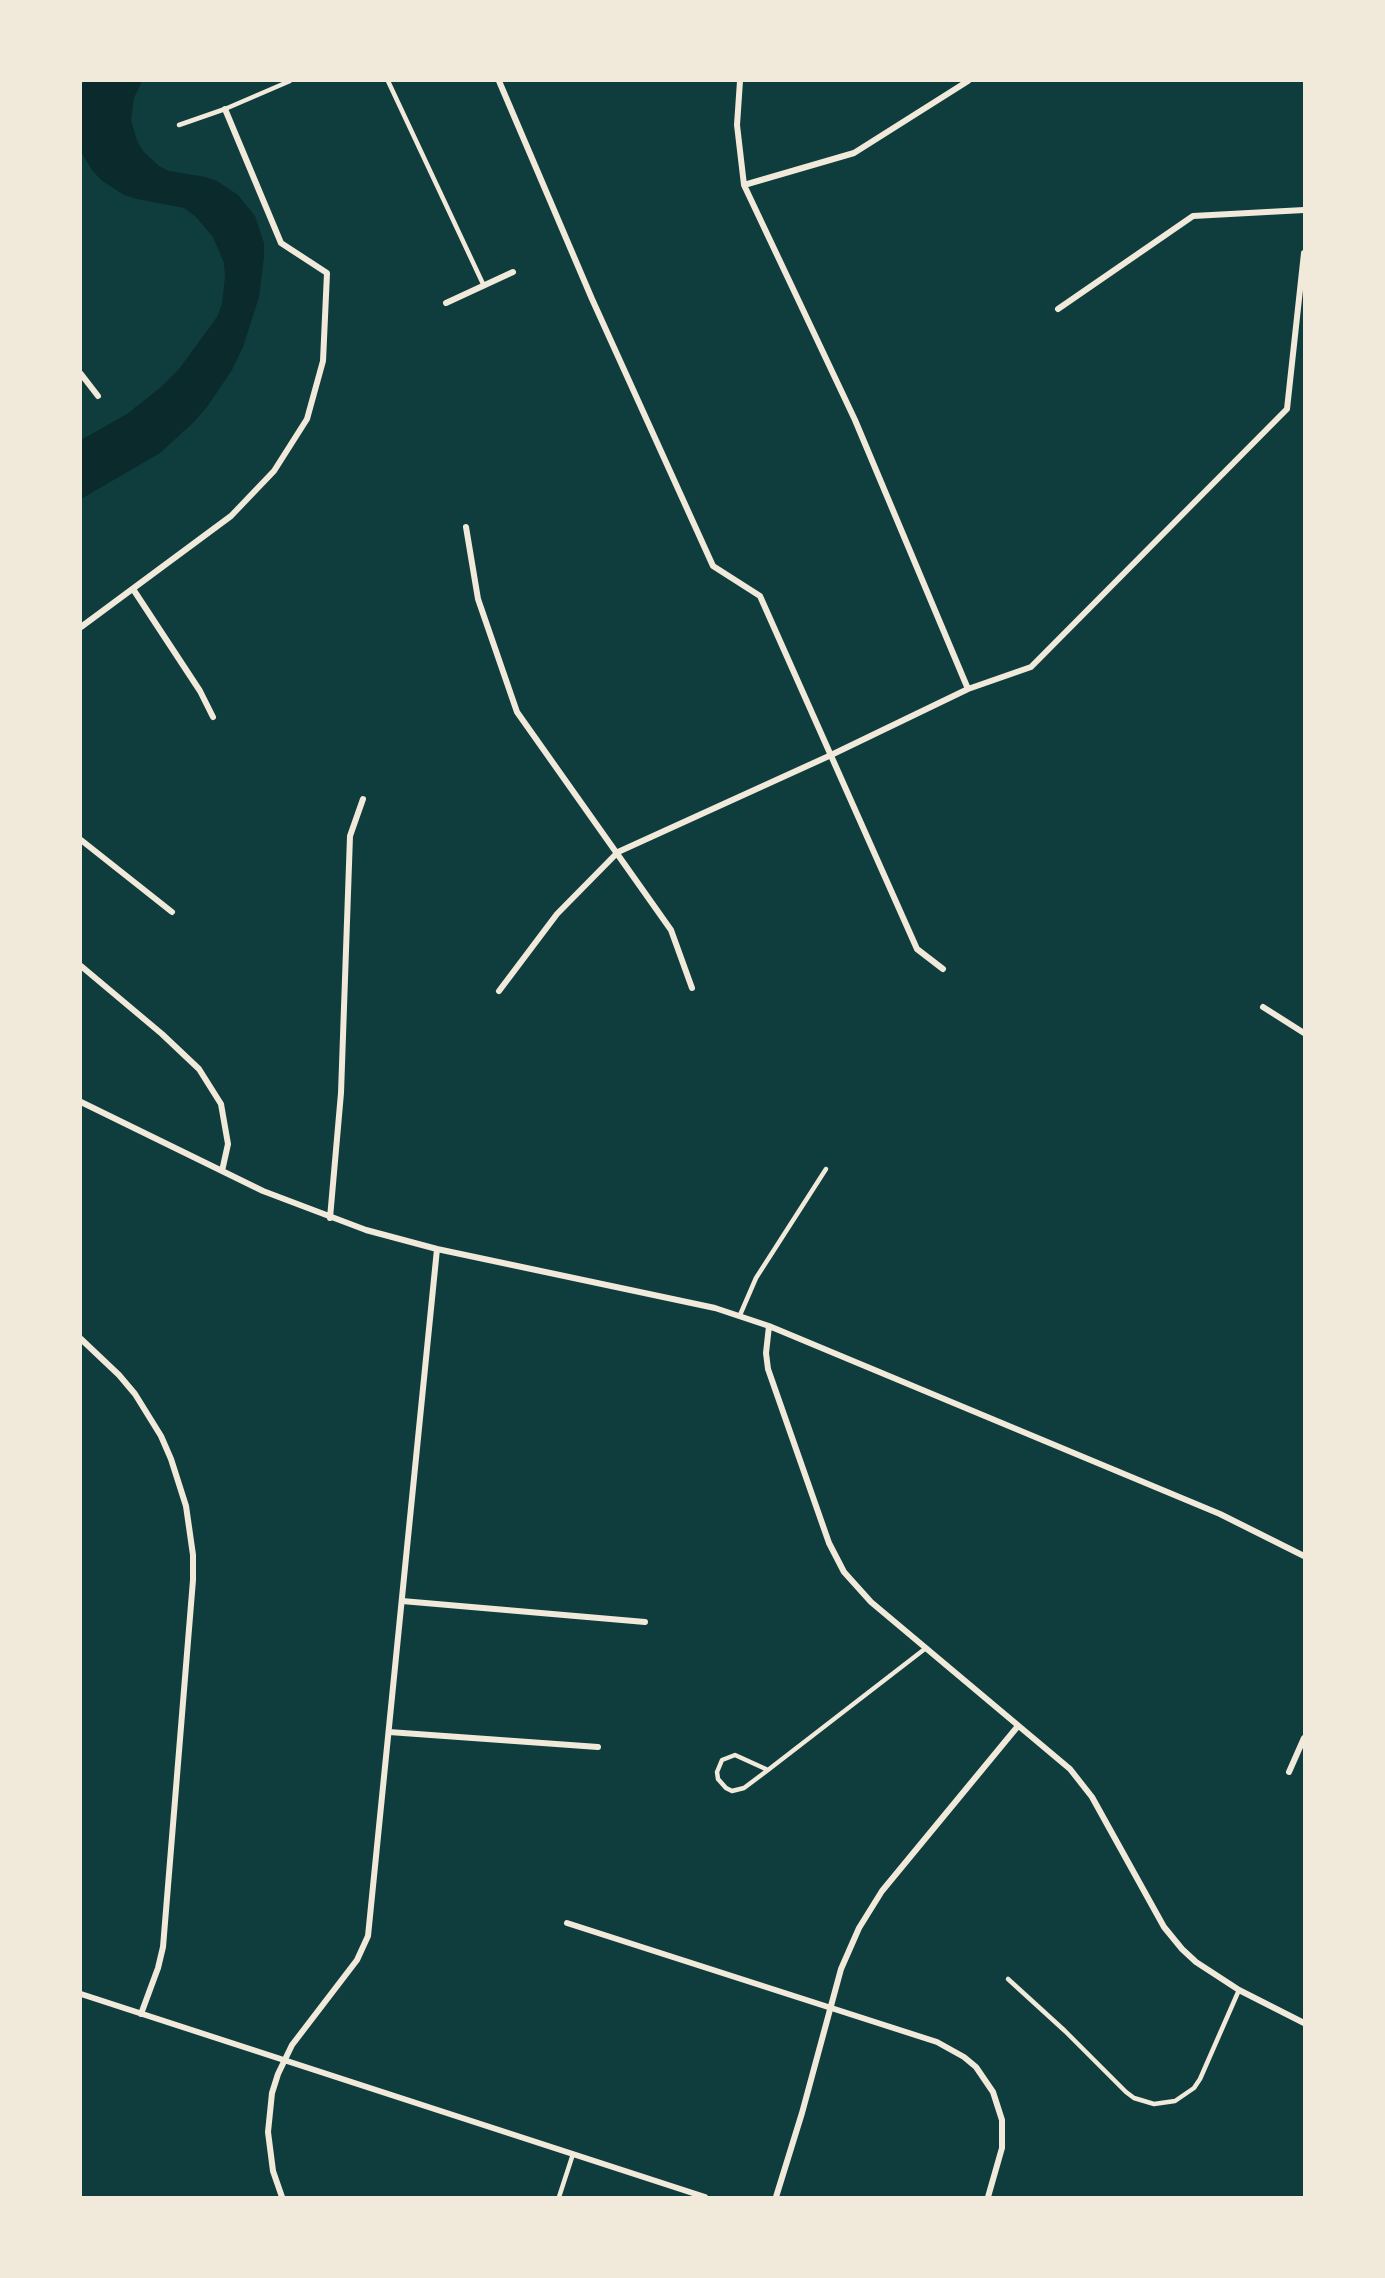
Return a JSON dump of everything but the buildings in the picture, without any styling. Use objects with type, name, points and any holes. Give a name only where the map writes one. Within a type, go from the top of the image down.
[{"type":"street","points":[[499,81],[592,299],[713,566],[760,596],[917,949],[943,969]]},
{"type":"street","points":[[740,81],[737,125],[744,185],[855,420],[968,689]]},
{"type":"street","points":[[744,185],[855,153],[968,81]]},
{"type":"street","points":[[81,627],[231,516],[274,471],[307,419],[323,361],[327,273],[281,243],[225,109]]},
{"type":"street","points":[[1058,309],[1193,216],[1304,210]]},
{"type":"street","points":[[499,991],[557,914],[618,852],[830,756],[968,689],[1031,667],[1287,409],[1304,253]]},
{"type":"street","points":[[446,303],[513,272]]},
{"type":"street","points":[[81,374],[98,396]]},
{"type":"street","points":[[466,527],[478,599],[517,712],[671,930],[692,988]]},
{"type":"street","points":[[133,589],[200,691],[213,717]]},
{"type":"street","points":[[330,1218],[341,1093],[350,836],[363,799]]},
{"type":"street","points":[[81,840],[172,912]]},
{"type":"street","points":[[81,966],[162,1034],[199,1069],[221,1104],[228,1144],[222,1171]]},
{"type":"street","points":[[1263,1007],[1304,1033]]},
{"type":"street","points":[[81,1102],[222,1171],[330,1218],[437,1250],[689,1302],[740,1315],[1209,1510],[1304,1556]]},
{"type":"street","points":[[282,2197],[273,2170],[268,2132],[272,2093],[284,2060],[302,2031],[357,1960],[368,1936],[437,1250]]},
{"type":"street","points":[[769,1326],[766,1353],[768,1369],[832,1551],[844,1572],[857,1588],[1070,1769],[1081,1781],[1172,1939],[1196,1962],[1239,1990],[1304,2023]]},
{"type":"street","points":[[81,1340],[119,1375],[161,1436],[184,1498],[193,1555],[192,1592],[163,1947],[158,1968],[141,2014]]},
{"type":"street","points":[[402,1601],[645,1622]]},
{"type":"street","points":[[776,2197],[849,1947],[869,1909],[1018,1726]]},
{"type":"street","points":[[389,1732],[598,1747]]},
{"type":"street","points":[[1289,1772],[1304,1738]]},
{"type":"street","points":[[567,1923],[937,2042],[951,2049],[976,2067],[993,2092],[999,2106],[1002,2148],[988,2197]]},
{"type":"street","points":[[81,1994],[705,2197]]},
{"type":"lane","points":[[179,125],[225,109],[290,81]]},
{"type":"lane","points":[[388,81],[484,286]]},
{"type":"lane","points":[[740,1315],[756,1278],[826,1169]]},
{"type":"lane","points":[[768,1770],[735,1755],[722,1760],[717,1772],[721,1784],[732,1791],[738,1790],[768,1770],[926,1648]]},
{"type":"lane","points":[[1008,1978],[1126,2092],[1134,2098],[1154,2104],[1175,2101],[1194,2088],[1239,1990]]},
{"type":"lane","points":[[558,2197],[573,2154]]},
{"type":"water","points":[[84,81],[142,81],[134,98],[131,120],[137,141],[143,151],[159,166],[169,171],[217,181],[238,195],[255,216],[264,243],[264,257],[259,297],[243,347],[232,370],[207,407],[160,453],[81,499],[81,440],[127,414],[161,387],[179,369],[217,317],[222,304],[225,277],[224,263],[213,237],[195,216],[184,208],[124,195],[101,180],[92,170],[81,152],[81,86]]}]
